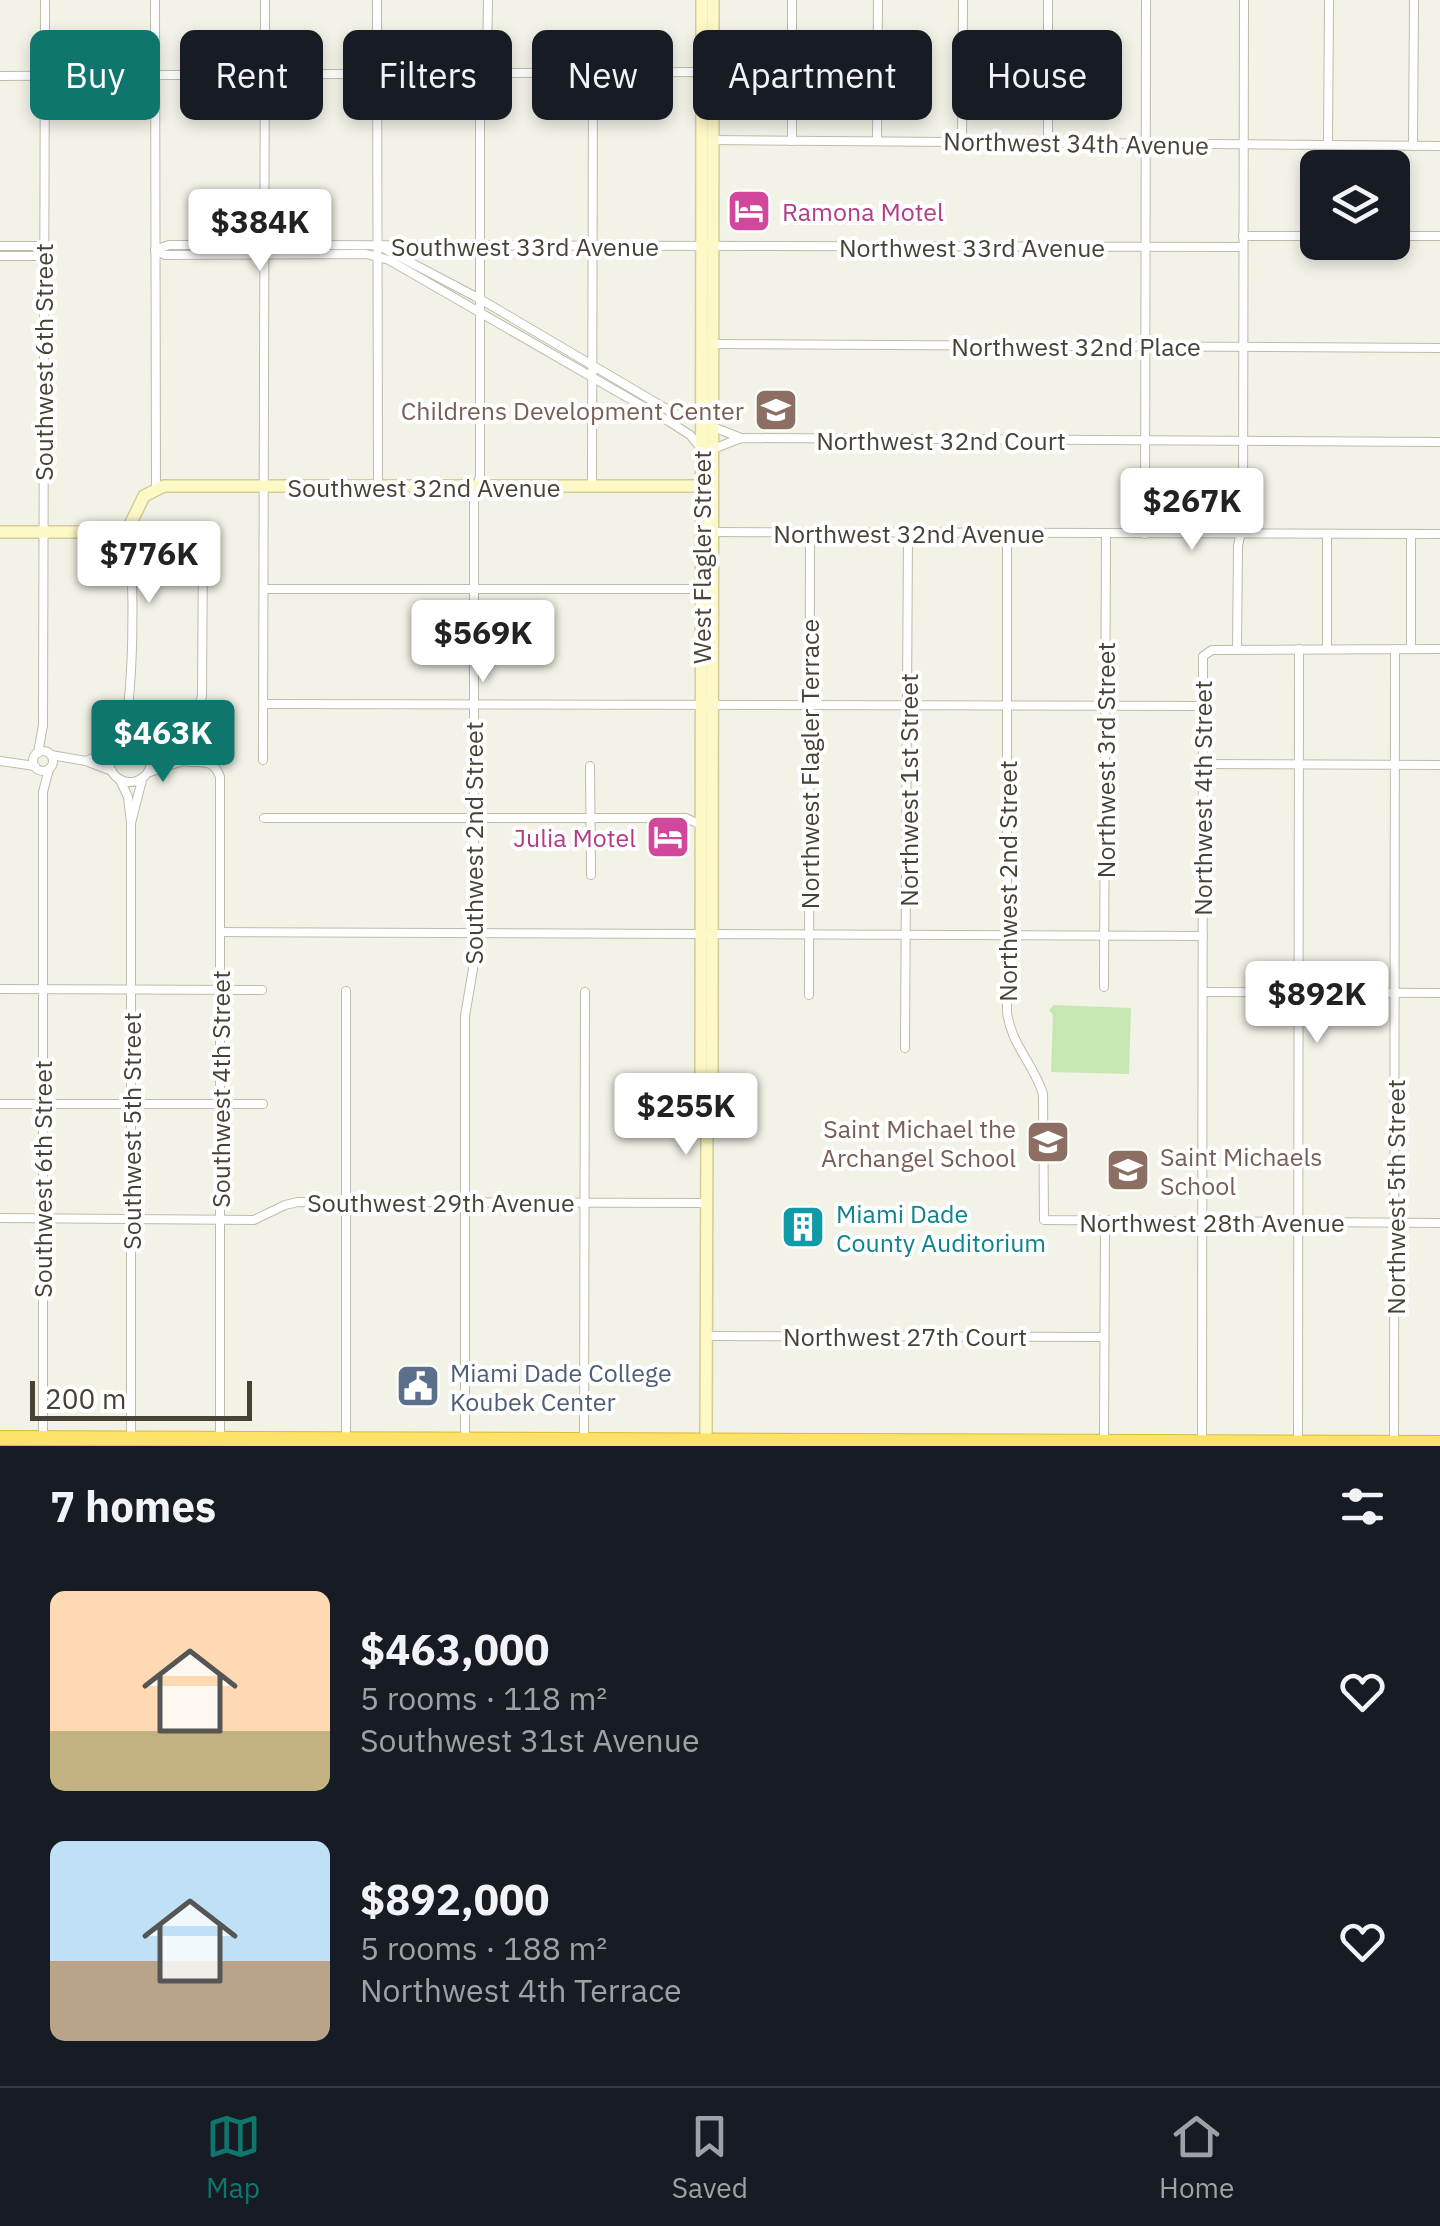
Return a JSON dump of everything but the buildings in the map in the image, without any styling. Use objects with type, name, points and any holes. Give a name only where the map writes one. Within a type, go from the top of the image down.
[{"type":"highway","points":[[0,1438],[43,1442],[584,1439],[1440,1443]]},
{"type":"main road","name":"West Flagler Street","points":[[702,0],[702,30]]},
{"type":"main road","name":"West Flagler Street","points":[[706,1442],[707,1113],[712,1097],[712,1044],[701,825],[707,704],[702,588],[713,473],[702,410],[713,0]]},
{"type":"main road","name":"West Flagler Street","points":[[703,120],[713,427],[702,486],[707,536],[707,932],[701,1097],[707,1113]]},
{"type":"main road","points":[[702,486],[713,473]]},
{"type":"main road","name":"Southwest 32nd Avenue","points":[[152,492],[262,486],[702,486]]},
{"type":"main road","points":[[0,532],[128,529],[144,496],[152,492]]},
{"type":"main road","points":[[702,1025],[712,1044]]},
{"type":"street","name":"Southwest 6th Street","points":[[44,0],[44,30]]},
{"type":"street","points":[[155,0],[155,30]]},
{"type":"street","points":[[264,0],[264,30]]},
{"type":"street","points":[[377,0],[377,30]]},
{"type":"street","name":"Southwest 2nd Street","points":[[487,30],[488,0]]},
{"type":"street","points":[[792,0],[792,142]]},
{"type":"street","points":[[877,141],[878,0]]},
{"type":"street","points":[[962,142],[963,0]]},
{"type":"street","points":[[1048,0],[1048,142]]},
{"type":"street","points":[[1146,0],[1144,534],[1440,534]]},
{"type":"street","name":"Northwest 4th Street","points":[[1202,1444],[1203,656],[1212,650],[1237,649],[1243,441],[1244,0]]},
{"type":"street","points":[[1328,146],[1329,0]]},
{"type":"street","points":[[1413,146],[1414,0]]},
{"type":"street","points":[[0,76],[30,75]]},
{"type":"street","name":"Southwest 6th Street","points":[[43,1442],[44,120]]},
{"type":"street","points":[[152,492],[155,120]]},
{"type":"street","points":[[263,760],[264,120]]},
{"type":"street","points":[[378,120],[378,487]]},
{"type":"street","name":"Southwest 2nd Street","points":[[465,1442],[465,1016],[474,973],[473,589],[476,487],[480,476],[480,120]]},
{"type":"street","points":[[592,487],[593,120]]},
{"type":"street","name":"Northwest 34th Avenue","points":[[712,140],[1440,146]]},
{"type":"street","points":[[1243,236],[1300,236]]},
{"type":"street","points":[[1410,236],[1440,236]]},
{"type":"street","name":"Southwest 33rd Avenue","points":[[155,250],[168,245],[263,244],[378,251]]},
{"type":"street","name":"Southwest 33rd Avenue","points":[[155,250],[165,255],[263,255],[424,246],[707,245]]},
{"type":"street","name":"Northwest 33rd Avenue","points":[[707,245],[1243,248]]},
{"type":"street","points":[[0,246],[44,246]]},
{"type":"street","points":[[418,265],[424,246]]},
{"type":"street","points":[[378,251],[418,265],[707,448]]},
{"type":"street","points":[[378,251],[680,416],[689,417],[702,410]]},
{"type":"street","points":[[0,256],[44,256]]},
{"type":"street","name":"Northwest 32nd Place","points":[[712,344],[1440,348]]},
{"type":"street","name":"Northwest 32nd Court","points":[[713,427],[741,438]]},
{"type":"street","name":"Northwest 32nd Court","points":[[707,448],[741,438],[1440,442]]},
{"type":"street","points":[[86,761],[112,750],[127,725],[128,529]]},
{"type":"street","name":"Northwest 32nd Avenue","points":[[707,536],[810,532],[1144,534]]},
{"type":"street","name":"Northwest Flagler Terrace","points":[[809,995],[810,532]]},
{"type":"street","name":"Northwest 1st Street","points":[[905,1048],[908,532]]},
{"type":"street","name":"Northwest 2nd Street","points":[[1007,533],[1006,1004],[1010,1031],[1044,1094],[1044,1220]]},
{"type":"street","name":"Northwest 3rd Street","points":[[1104,987],[1106,534]]},
{"type":"street","points":[[1327,649],[1328,534]]},
{"type":"street","points":[[1411,534],[1411,649]]},
{"type":"street","points":[[187,761],[202,696],[202,543]]},
{"type":"street","points":[[264,589],[702,588]]},
{"type":"street","points":[[1237,649],[1440,649]]},
{"type":"street","points":[[1298,1442],[1299,649]]},
{"type":"street","name":"Northwest 5th Street","points":[[1394,1444],[1395,649]]},
{"type":"street","points":[[130,686],[134,720],[152,760],[145,776]]},
{"type":"street","points":[[264,704],[1202,706]]},
{"type":"street","points":[[120,742],[141,742]]},
{"type":"street","points":[[112,750],[112,771],[120,780],[132,782],[187,761]]},
{"type":"street","points":[[149,751],[187,761]]},
{"type":"street","name":"Southwest 6th Street","points":[[43,792],[36,768],[45,758]]},
{"type":"street","points":[[3,761],[36,768],[45,758]]},
{"type":"street","points":[[3,761],[86,761],[112,771]]},
{"type":"street","name":"Southwest 4th Street","points":[[187,761],[213,764],[220,778],[220,1219],[227,1441]]},
{"type":"street","points":[[1202,764],[1440,765]]},
{"type":"street","points":[[590,766],[590,875]]},
{"type":"street","name":"Southwest 5th Street","points":[[131,823],[145,776]]},
{"type":"street","name":"Southwest 5th Street","points":[[120,780],[129,801],[131,823],[132,1218],[138,1441]]},
{"type":"street","points":[[686,818],[701,808]]},
{"type":"street","points":[[264,818],[686,818],[701,825]]},
{"type":"street","points":[[220,932],[1203,936]]},
{"type":"street","points":[[0,989],[262,990]]},
{"type":"street","points":[[346,991],[345,1202],[352,1442]]},
{"type":"street","points":[[584,992],[584,1439]]},
{"type":"street","points":[[1203,992],[1440,993]]},
{"type":"street","points":[[0,1104],[263,1104]]},
{"type":"street","name":"Southwest 29th Avenue","points":[[0,1218],[258,1219],[292,1203],[707,1203]]},
{"type":"street","name":"Northwest 28th Avenue","points":[[1044,1220],[1440,1224]]},
{"type":"street","points":[[1102,1443],[1105,1222]]},
{"type":"street","name":"Northwest 27th Court","points":[[706,1336],[1104,1337]]},
{"type":"green space","points":[[1054,1005],[1131,1008],[1129,1074],[1051,1072],[1053,1015],[1049,1010]]},
{"type":"place","name":"Ramona Motel","points":[[749,211]]},
{"type":"place","name":"Childrens Development Center","points":[[776,410]]},
{"type":"place","name":"Julia Motel","points":[[668,837]]},
{"type":"place","name":"Saint Michael the Archangel School","points":[[1048,1142]]},
{"type":"place","name":"Saint Michaels School","points":[[1128,1170]]},
{"type":"place","name":"Miami Dade County Auditorium","points":[[803,1227]]},
{"type":"place","name":"Miami Dade College Koubek Center","points":[[418,1386]]}]
